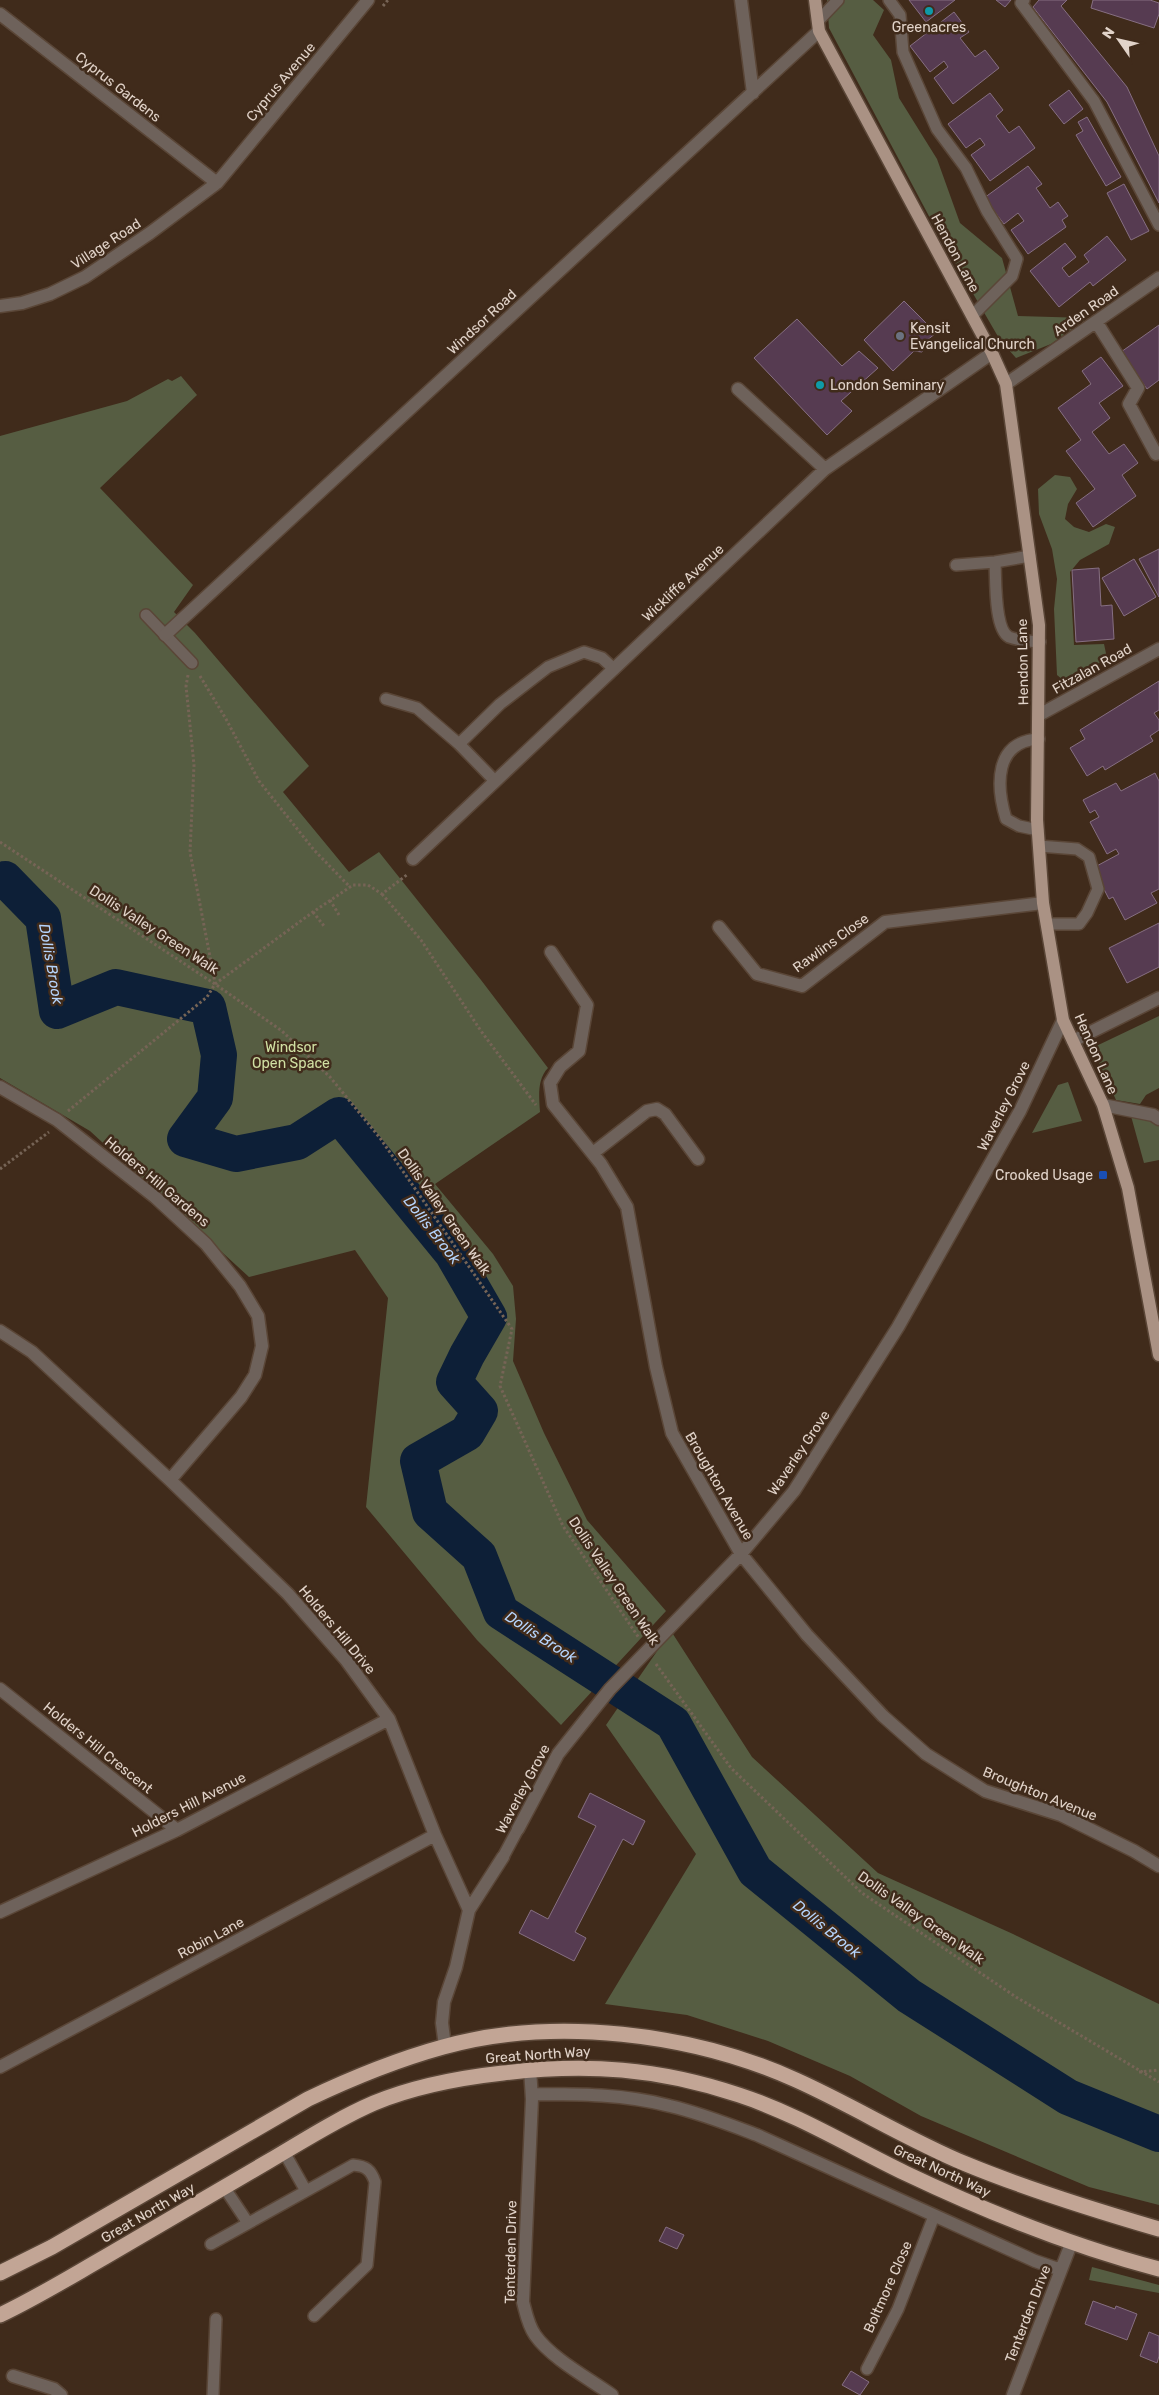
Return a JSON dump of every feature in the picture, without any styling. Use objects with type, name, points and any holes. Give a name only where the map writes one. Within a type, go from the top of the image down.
[{"type":"highway","name":"Great North Way","points":[[0,2273],[52,2247],[308,2100],[383,2066],[445,2046],[500,2037],[590,2032],[643,2036],[694,2045],[734,2056],[796,2080],[965,2164],[1094,2210],[1159,2228]]},
{"type":"highway","name":"Great North Way","points":[[0,2315],[284,2152],[374,2104],[412,2090],[454,2078],[572,2066],[621,2069],[701,2083],[741,2096],[777,2110],[909,2175],[1071,2244],[1159,2269]]},
{"type":"main road","name":"Hendon Lane","points":[[815,0],[818,26],[992,352],[1006,384],[1040,642],[1038,830],[1043,903],[1062,1020],[1103,1105],[1128,1188],[1159,1355]]},
{"type":"street","name":"Cyprus Avenue","points":[[217,183],[368,0]]},
{"type":"street","points":[[741,0],[753,93]]},
{"type":"street","name":"Cyprus Gardens","points":[[0,14],[217,183]]},
{"type":"street","name":"Windsor Road","points":[[165,635],[753,93],[818,26]]},
{"type":"street","name":"Village Road","points":[[0,306],[22,303],[50,294],[85,277],[150,233],[217,183]]},
{"type":"street","name":"Arden Road","points":[[1006,384],[1159,278]]},
{"type":"street","points":[[1096,323],[1138,388],[1129,404],[1156,454]]},
{"type":"street","name":"Wickliffe Avenue","points":[[413,859],[826,469],[992,352]]},
{"type":"street","points":[[738,389],[826,469]]},
{"type":"street","name":"Fitzalan Road","points":[[1039,715],[1159,649]]},
{"type":"street","name":"Rawlins Close","points":[[719,927],[757,974],[802,986],[885,922],[1043,903]]},
{"type":"street","name":"Broughton Avenue","points":[[551,952],[587,1006],[579,1051],[560,1067],[550,1082],[553,1104],[593,1153],[627,1207],[656,1367],[672,1434],[741,1554],[807,1635],[882,1716],[926,1754],[985,1791],[1062,1815],[1134,1851],[1159,1866]]},
{"type":"street","points":[[1073,1040],[1159,998]]},
{"type":"street","name":"Waverley Grove","points":[[518,1830],[558,1754],[610,1689],[741,1554],[794,1491],[898,1327],[1020,1111],[1062,1020]]},
{"type":"street","name":"Holders Hill Gardens","points":[[0,1087],[57,1120],[155,1197],[206,1244],[240,1286],[258,1316],[262,1346],[256,1375],[241,1397],[170,1480]]},
{"type":"street","points":[[1103,1105],[1153,1115],[1159,1119]]},
{"type":"street","points":[[593,1153],[647,1110],[657,1109],[665,1114],[698,1159]]},
{"type":"street","name":"Holders Hill Drive","points":[[0,1331],[32,1352],[170,1480],[288,1594],[346,1660],[389,1719],[435,1835],[469,1910]]},
{"type":"street","name":"Holders Hill Crescent","points":[[0,1689],[177,1830]]},
{"type":"street","name":"Holders Hill Avenue","points":[[0,1912],[177,1830],[389,1719]]},
{"type":"street","name":"Robin Lane","points":[[0,2067],[435,1835]]},
{"type":"street","name":"Waverley Grove","points":[[469,1910],[503,1857]]},
{"type":"street","points":[[445,2046],[442,2023],[444,2002],[456,1967],[469,1910]]},
{"type":"street","name":"Tenterden Drive","points":[[530,2069],[532,2094],[523,2302],[527,2318],[534,2334],[546,2348],[612,2395]]},
{"type":"street","points":[[532,2094],[586,2094],[631,2099],[668,2105],[716,2119],[791,2150],[1035,2261],[1061,2270]]},
{"type":"street","name":"Tenterden Drive","points":[[1013,2395],[1071,2244]]},
{"type":"street","points":[[13,2376],[54,2389],[61,2395]]},
{"type":"lane","points":[[818,26],[838,0]]},
{"type":"lane","points":[[889,0],[900,15],[903,52],[937,129],[966,168],[987,211],[1017,259],[1012,276],[972,316]]},
{"type":"lane","points":[[1024,0],[1022,3],[1094,101],[1159,225]]},
{"type":"lane","points":[[956,565],[995,562],[1030,556]]},
{"type":"lane","points":[[995,562],[1000,626],[1008,636],[1025,641],[1040,642]]},
{"type":"lane","points":[[146,615],[192,663]]},
{"type":"lane","points":[[459,744],[500,704],[548,667],[584,652],[602,658],[614,669]]},
{"type":"lane","points":[[386,699],[417,708],[459,744],[495,781]]},
{"type":"lane","points":[[1038,830],[1019,826],[1006,818],[1001,803],[1000,770],[1007,753],[1018,744],[1039,739]]},
{"type":"lane","points":[[1039,846],[1077,849],[1089,857],[1098,888],[1078,924],[1047,924]]},
{"type":"lane","name":"Waverley Grove","points":[[503,1857],[518,1830]]},
{"type":"lane","points":[[284,2152],[306,2191]]},
{"type":"lane","points":[[211,2244],[353,2165],[364,2166],[372,2172],[375,2182],[367,2265],[314,2316]]},
{"type":"lane","points":[[224,2187],[248,2224]]},
{"type":"lane","name":"Boltmore Close","points":[[867,2369],[898,2309],[934,2216]]},
{"type":"lane","points":[[213,2395],[216,2319]]},
{"type":"path","points":[[192,663],[226,719],[259,781],[314,850],[350,887]]},
{"type":"path","points":[[192,663],[186,686],[194,765],[190,852],[215,984]]},
{"type":"path","name":"Dollis Valley Green Walk","points":[[0,842],[215,984],[282,1031],[330,1077],[380,1138],[512,1329],[500,1386],[563,1526],[648,1651],[667,1683],[731,1768],[862,1893],[1016,1997],[1139,2072],[1159,2082]]},
{"type":"path","points":[[382,894],[413,870],[413,859]]},
{"type":"path","points":[[0,1169],[46,1135],[57,1120],[206,997],[215,984],[353,885],[368,885],[382,894],[421,940],[481,1031],[538,1108],[558,1109]]},
{"type":"path","points":[[330,900],[340,915]]},
{"type":"path","points":[[313,912],[324,926]]},
{"type":"path","points":[[1139,2072],[1159,2070]]},
{"type":"green space","points":[[827,0],[873,0],[884,10],[873,35],[891,60],[899,98],[937,159],[960,223],[1002,258],[1018,316],[1087,318],[1051,344],[1016,358],[1000,340],[939,235],[829,28]]},
{"type":"green space","name":"Windsor Open Space","points":[[181,376],[197,395],[100,488],[193,585],[174,612],[195,633],[309,766],[283,792],[349,872],[379,852],[548,1068],[544,1072],[540,1083],[540,1112],[435,1184],[493,1254],[513,1286],[516,1319],[513,1361],[544,1433],[587,1520],[666,1611],[561,1725],[477,1640],[366,1507],[388,1298],[355,1250],[249,1277],[90,1131],[0,1078],[0,436],[127,401],[168,379],[172,381]]},
{"type":"green space","points":[[1055,475],[1070,477],[1077,489],[1068,504],[1065,519],[1074,527],[1089,532],[1106,524],[1115,527],[1109,544],[1080,560],[1070,572],[1074,645],[1104,644],[1107,658],[1068,684],[1057,675],[1054,609],[1057,579],[1052,549],[1039,514],[1038,489]]},
{"type":"green space","points":[[1159,1016],[1159,1088],[1146,1095],[1140,1104],[1116,1100],[1092,1048]]},
{"type":"green space","points":[[1068,1082],[1082,1121],[1032,1133],[1058,1085]]},
{"type":"green space","points":[[1131,1116],[1148,1119],[1159,1126],[1159,1160],[1144,1163]]},
{"type":"green space","points":[[671,1631],[752,1757],[878,1873],[1013,1934],[1159,2004],[1159,2205],[1089,2187],[921,2116],[850,2076],[768,2041],[687,2015],[605,2004],[696,1854],[606,1725]]},
{"type":"green space","points":[[1092,2267],[1159,2285],[1159,2293],[1089,2280]]},
{"type":"building","name":"Greenacres","points":[[909,0],[955,0],[926,22]]},
{"type":"building","points":[[996,0],[1011,0],[1005,7]]},
{"type":"building","points":[[1039,0],[1067,0],[1061,6],[1127,87],[1159,156],[1159,203],[1107,102],[1033,7]]},
{"type":"building","points":[[1093,0],[1150,0],[1159,3],[1159,14],[1154,28],[1091,8]]},
{"type":"building","points":[[954,12],[969,32],[960,38],[975,57],[985,50],[999,68],[953,104],[934,78],[948,67],[944,61],[930,72],[910,46]]},
{"type":"building","points":[[1069,90],[1083,109],[1064,124],[1049,105]]},
{"type":"building","points":[[990,93],[1003,110],[996,116],[1009,133],[1019,126],[1035,148],[990,181],[971,155],[985,145],[980,138],[966,148],[948,124]]},
{"type":"building","points":[[1087,117],[1121,177],[1106,186],[1076,135],[1083,131],[1078,122]]},
{"type":"building","points":[[1028,166],[1042,184],[1036,188],[1050,208],[1058,202],[1068,216],[1062,220],[1066,227],[1028,254],[1011,230],[1024,221],[1018,213],[1004,224],[984,198]]},
{"type":"building","points":[[1124,184],[1149,231],[1131,240],[1107,193]]},
{"type":"building","points":[[1107,236],[1126,260],[1093,286],[1090,282],[1059,307],[1030,271],[1065,243],[1076,257],[1062,268],[1069,277],[1089,262],[1084,255]]},
{"type":"building","name":"Kensit Evangelical Church","points":[[904,301],[936,333],[926,341],[928,345],[922,352],[914,351],[893,371],[864,340]]},
{"type":"building","name":"London Seminary","points":[[797,319],[842,366],[859,351],[878,368],[841,401],[852,411],[827,435],[754,358]]},
{"type":"building","points":[[1159,325],[1159,380],[1147,389],[1121,352]]},
{"type":"building","points":[[1101,357],[1123,386],[1099,403],[1110,418],[1092,432],[1109,454],[1124,444],[1138,463],[1122,475],[1136,496],[1093,527],[1076,503],[1095,489],[1066,451],[1081,440],[1058,408],[1091,384],[1082,371]]},
{"type":"building","points":[[1159,549],[1159,597],[1139,559]]},
{"type":"building","points":[[1134,559],[1156,597],[1124,616],[1102,578]]},
{"type":"building","points":[[1099,568],[1101,606],[1112,605],[1114,639],[1076,642],[1072,570]]},
{"type":"building","points":[[1159,681],[1159,710],[1154,713],[1159,720],[1159,730],[1150,736],[1153,741],[1105,770],[1103,766],[1087,776],[1070,748],[1085,739],[1080,730]]},
{"type":"building","points":[[1155,773],[1159,781],[1159,889],[1151,893],[1157,903],[1125,920],[1113,897],[1109,899],[1093,868],[1119,854],[1116,849],[1107,854],[1090,822],[1099,817],[1095,810],[1090,813],[1083,800],[1116,783],[1121,791]]},
{"type":"building","points":[[1159,923],[1159,967],[1127,983],[1109,948]]},
{"type":"building","points":[[590,1793],[645,1821],[633,1845],[623,1839],[575,1932],[586,1938],[574,1961],[519,1933],[531,1910],[548,1919],[596,1826],[578,1817]]},
{"type":"building","points":[[666,2227],[684,2235],[677,2249],[659,2241]]},
{"type":"building","points":[[1093,2301],[1115,2309],[1116,2306],[1137,2314],[1127,2340],[1085,2324]]},
{"type":"building","points":[[1149,2332],[1159,2336],[1157,2363],[1140,2356]]},
{"type":"building","points":[[851,2371],[869,2382],[860,2395],[842,2385]]},
{"type":"waterway","name":"Dollis Brook","points":[[0,880],[5,879],[43,918],[57,1011],[116,987],[208,1007],[219,1055],[215,1098],[185,1139],[236,1154],[297,1142],[339,1115],[452,1253],[489,1317],[454,1382],[480,1411],[467,1433],[418,1461],[430,1512],[479,1556],[501,1612],[673,1723],[755,1871],[909,1996],[1068,2097],[1159,2134]]},
{"type":"place","name":"Greenacres","points":[[929,11]]},
{"type":"place","name":"Kensit Evangelical Church","points":[[900,336]]},
{"type":"place","name":"London Seminary","points":[[820,385]]},
{"type":"place","name":"Crooked Usage","points":[[1103,1175]]}]
